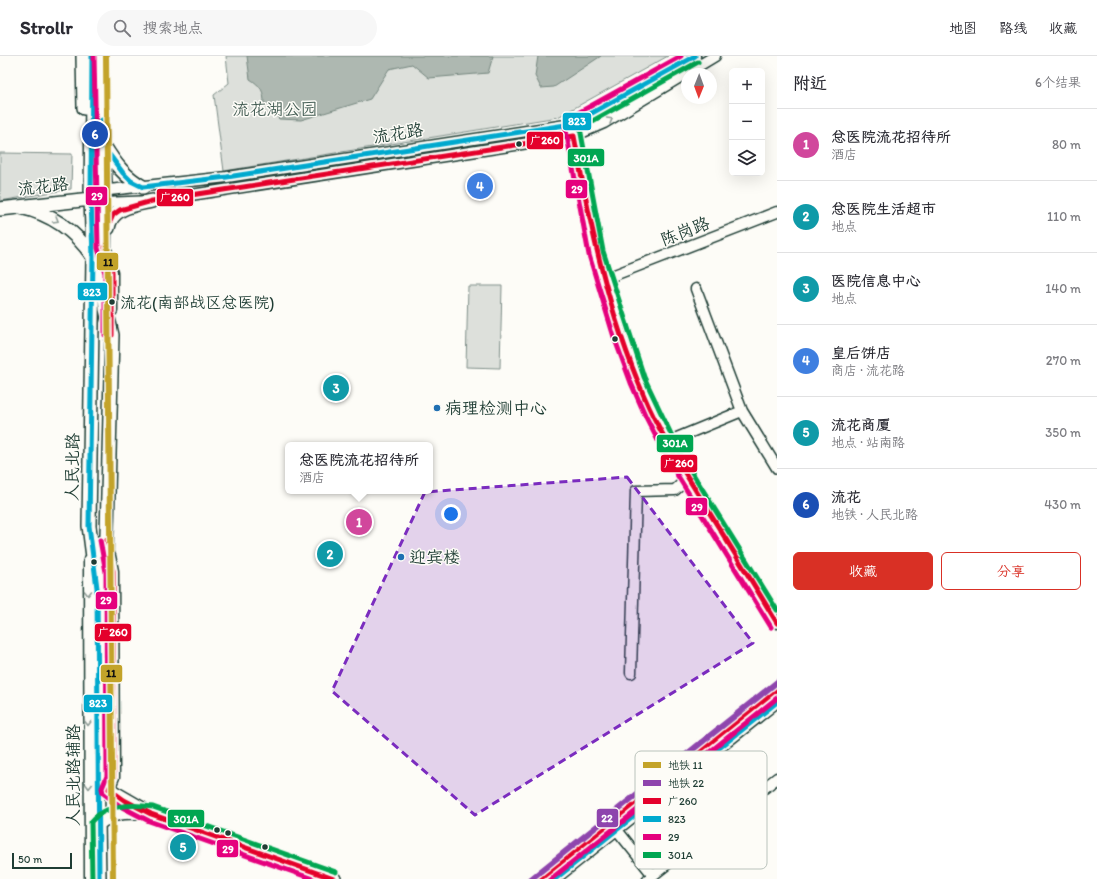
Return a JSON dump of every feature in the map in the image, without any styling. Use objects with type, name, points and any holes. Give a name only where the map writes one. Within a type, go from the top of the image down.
[{"type":"main road","points":[[83,56],[84,116],[98,146],[123,173],[143,188]]},
{"type":"main road","name":"人民北路","points":[[92,56],[98,146],[105,165],[106,309],[112,335],[107,539],[110,695],[106,777],[109,789],[124,800],[151,814]]},
{"type":"main road","points":[[98,146],[107,133],[110,113],[105,70],[101,56]]},
{"type":"main road","points":[[105,70],[109,56]]},
{"type":"main road","name":"人民北路","points":[[98,146],[91,166],[93,257],[89,526],[97,588],[93,748],[99,879]]},
{"type":"main road","points":[[91,166],[105,165]]},
{"type":"main road","name":"流花路","points":[[0,209],[91,199]]},
{"type":"main road","points":[[105,248],[108,226],[113,215],[129,206],[152,201]]},
{"type":"main road","points":[[20,207],[42,213],[61,223],[83,242],[93,257]]},
{"type":"main road","points":[[97,825],[109,816],[123,812],[151,814],[334,879]]},
{"type":"street","name":"流花路","points":[[91,199],[143,188],[227,177],[572,124],[695,56]]},
{"type":"street","name":"流花路","points":[[105,197],[152,201],[574,136],[610,120],[715,56]]},
{"type":"street","points":[[572,124],[590,225],[604,279],[621,335],[637,380],[667,442],[777,623]]},
{"type":"street","name":"陈岗路","points":[[604,279],[777,212]]},
{"type":"street","points":[[696,290],[742,411],[777,468]]},
{"type":"street","points":[[667,442],[742,411]]},
{"type":"street","points":[[631,673],[636,491],[675,490],[688,478]]},
{"type":"street","points":[[700,751],[777,689]]},
{"type":"street","points":[[716,751],[777,702]]},
{"type":"street","name":"人民北路辅路","points":[[90,879],[93,748]]},
{"type":"street","points":[[767,786],[777,778]]},
{"type":"street","points":[[540,879],[635,803]]},
{"type":"street","points":[[555,879],[635,816]]},
{"type":"street","points":[[617,830],[635,855]]},
{"type":"street","points":[[651,877],[661,869]]},
{"type":"highlighted area","points":[[627,477],[753,643],[475,815],[332,691],[425,492]]},
{"type":"green space","name":"流花湖公园","points":[[226,56],[668,56],[558,117],[224,171],[214,95],[229,83]]},
{"type":"green space","points":[[0,153],[72,154],[71,189],[0,201]]},
{"type":"green space","points":[[468,286],[502,286],[500,368],[466,367]]},
{"type":"shaded area","points":[[247,56],[493,56],[488,73],[429,78],[412,64],[389,69],[370,99],[301,120],[279,119],[264,104],[261,89],[250,79]]},
{"type":"shaded area","points":[[538,56],[601,56],[554,87],[541,88],[535,76]]},
{"type":"metro line","name":"11","points":[[106,56],[113,879]]},
{"type":"metro line","name":"22","points":[[691,751],[777,682]]},
{"type":"metro line","name":"22","points":[[531,879],[635,796]]},
{"type":"transit line","name":"823","points":[[92,56],[91,199],[93,257],[89,526],[97,588],[99,879]]},
{"type":"transit line","name":"29","points":[[94,56],[98,248],[105,273],[105,335]]},
{"type":"transit line","name":"29","points":[[681,56],[569,118],[565,125],[589,255],[614,337],[631,383],[646,417],[668,460],[771,627]]},
{"type":"transit line","name":"823","points":[[102,120],[103,146],[123,173],[131,181],[143,187],[227,177],[572,124],[695,56]]},
{"type":"transit line","name":"301A","points":[[698,62],[580,128],[603,251],[644,377],[680,453],[777,610]]},
{"type":"transit line","name":"广260","points":[[112,335],[112,272],[110,260],[105,248],[108,226],[113,215],[120,210],[152,201],[574,136],[594,235],[610,301],[631,365],[650,410],[672,451],[777,623]]},
{"type":"transit line","name":"广260","points":[[107,539],[113,571],[114,777],[109,789],[124,800],[151,814],[334,879]]},
{"type":"transit line","name":"29","points":[[100,540],[106,572],[107,776],[102,788],[103,793],[120,806],[149,821],[313,879]]},
{"type":"transit line","name":"301A","points":[[689,751],[773,684]]},
{"type":"transit line","name":"广260","points":[[700,751],[777,689]]},
{"type":"transit line","name":"29","points":[[711,751],[777,698]]},
{"type":"transit line","name":"823","points":[[716,751],[777,702]]},
{"type":"transit line","name":"301A","points":[[536,874],[635,795]]},
{"type":"transit line","name":"广260","points":[[540,879],[635,803]]},
{"type":"transit line","name":"301A","points":[[92,879],[91,822],[104,812],[111,809],[128,806],[153,807],[336,872]]},
{"type":"transit line","name":"29","points":[[551,879],[635,812]]},
{"type":"transit line","name":"823","points":[[555,879],[635,815]]},
{"type":"place","name":"流花","points":[[95,134]]},
{"type":"place","name":"皇后饼店","points":[[480,186]]},
{"type":"place","name":"流花(南部战区总医院)","points":[[112,302]]},
{"type":"place","name":"医院信息中心","points":[[336,388]]},
{"type":"place","name":"病理检测中心","points":[[437,408]]},
{"type":"place","name":"总医院流花招待所","points":[[359,522]]},
{"type":"place","name":"总医院生活超市","points":[[330,554]]},
{"type":"place","name":"迎宾楼","points":[[401,557]]},
{"type":"place","name":"流花商厦","points":[[183,847]]}]
